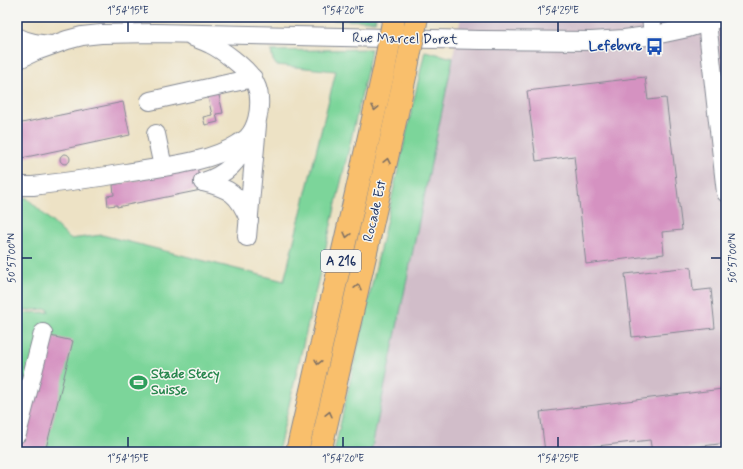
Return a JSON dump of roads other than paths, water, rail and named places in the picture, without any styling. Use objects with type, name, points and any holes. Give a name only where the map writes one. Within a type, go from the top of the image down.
[{"type":"highway","name":"Rocade Est","points":[[297,452],[360,178],[394,17]]},
{"type":"highway","name":"Rocade Est","points":[[320,452],[368,243],[417,17]]},
{"type":"street","points":[[651,17],[653,36]]},
{"type":"street","points":[[715,20],[726,193]]},
{"type":"street","name":"Rue Marcel Doret","points":[[17,60],[52,45],[82,36],[101,34],[156,33],[480,40],[607,40],[653,36],[715,20]]},
{"type":"street","points":[[185,34],[210,44],[243,68],[252,78],[259,94],[260,106],[255,125],[248,228],[241,203],[235,196],[216,185],[203,182],[222,174],[233,165],[240,156],[255,125]]},
{"type":"street","points":[[17,38],[34,44],[52,45]]},
{"type":"street","points":[[150,101],[252,78]]},
{"type":"street","points":[[17,185],[33,186],[163,167],[198,160],[221,153],[235,146],[246,139],[255,125]]},
{"type":"street","points":[[156,134],[163,167]]},
{"type":"street","points":[[17,434],[43,334]]},
{"type":"place","name":"Lefebvre","points":[[655,46]]},
{"type":"place","name":"Stade Stecy Suisse","points":[[138,382]]}]
